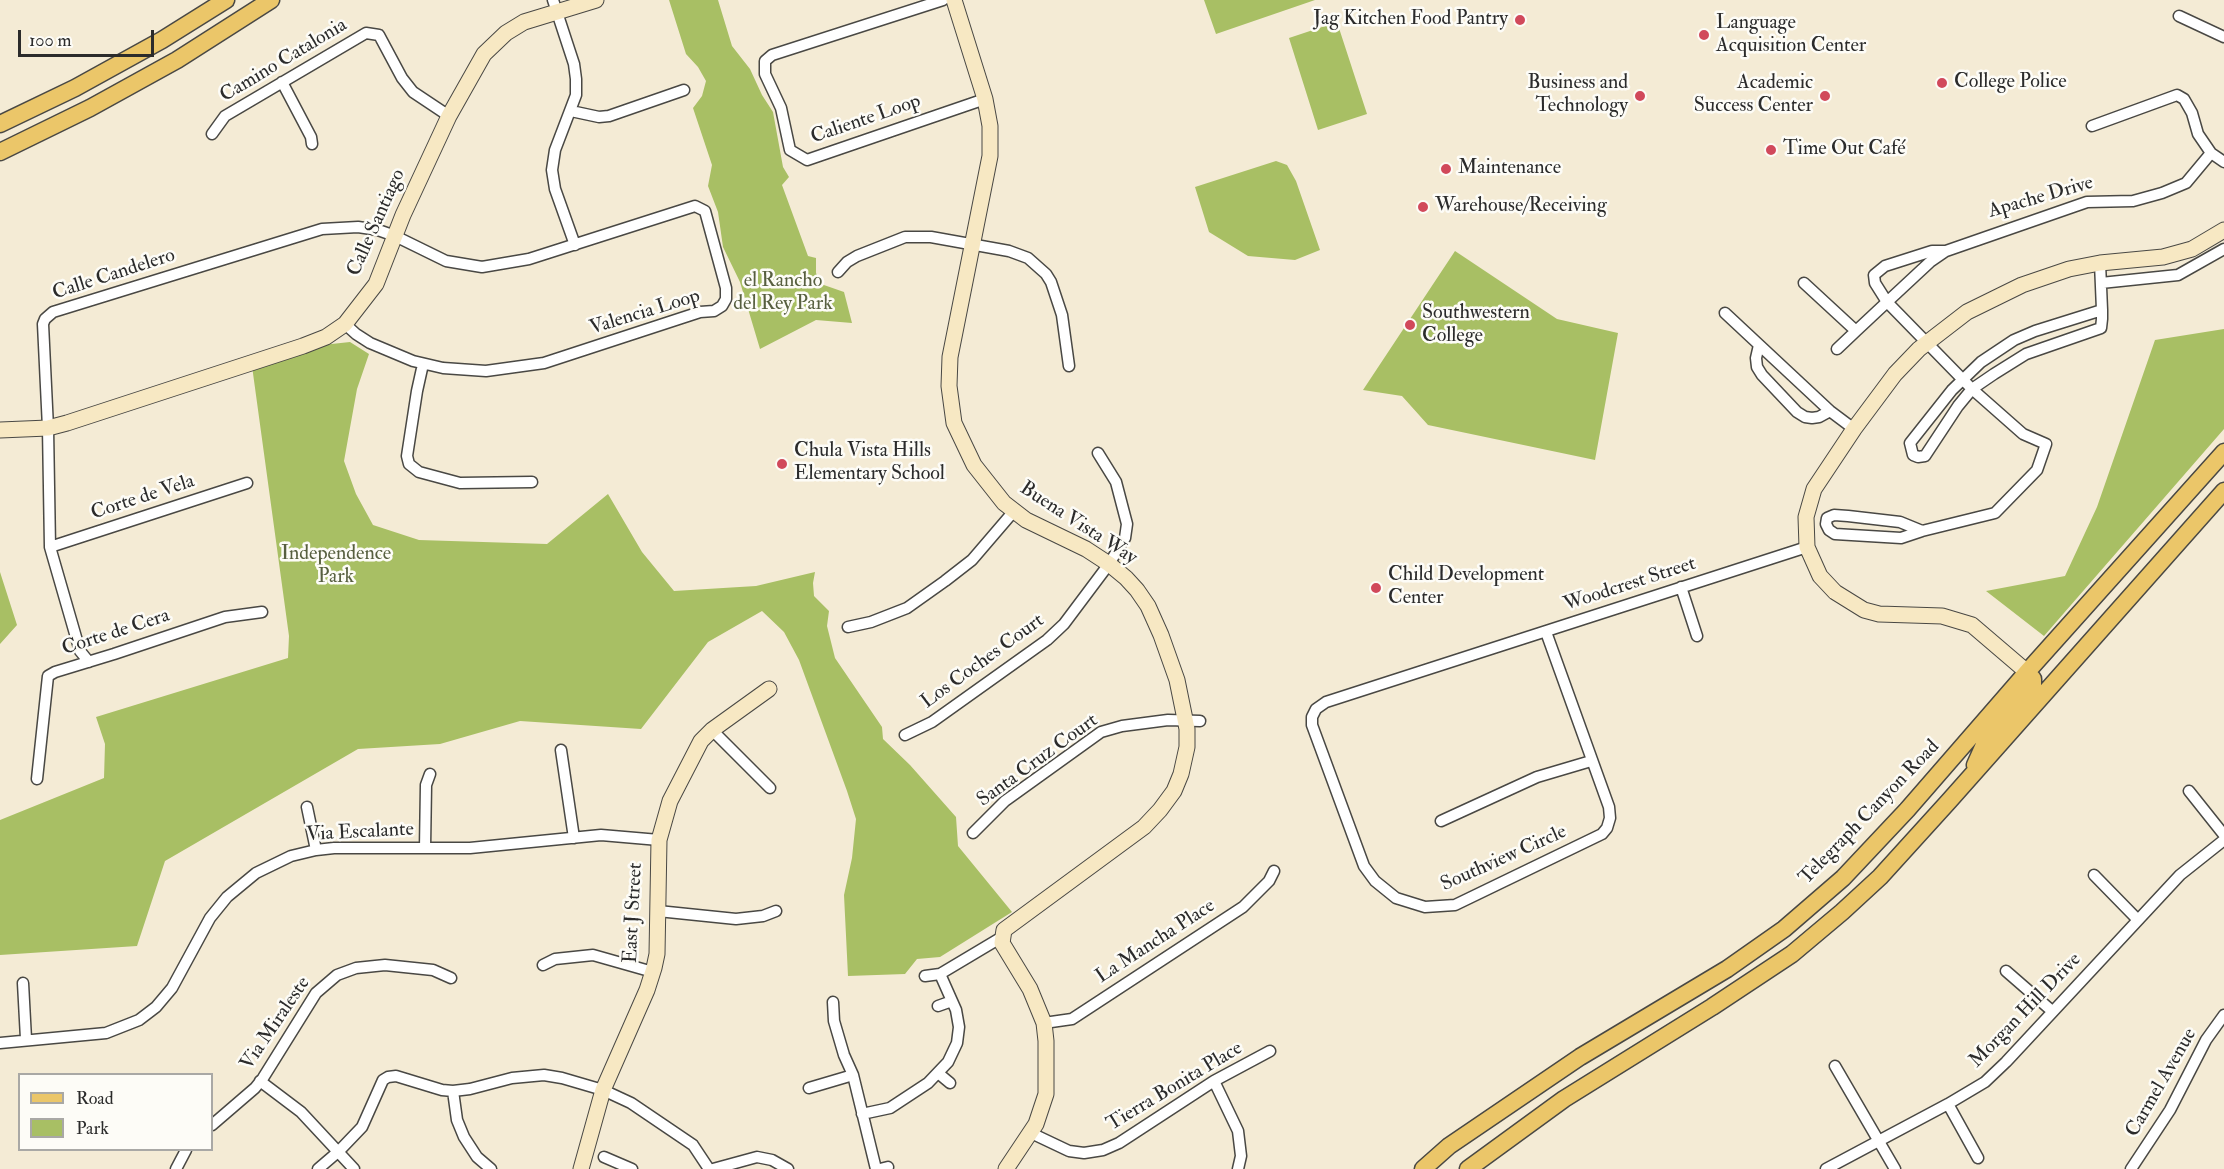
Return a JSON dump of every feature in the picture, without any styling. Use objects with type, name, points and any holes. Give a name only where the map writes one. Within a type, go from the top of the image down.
[{"type":"main road","points":[[0,124],[75,88],[162,40],[226,0]]},
{"type":"main road","points":[[0,152],[90,108],[177,60],[271,0]]},
{"type":"main road","name":"Telegraph Canyon Road","points":[[1423,1169],[1449,1146],[1580,1057],[1727,969],[1784,929],[1843,879],[1907,810],[2224,452]]},
{"type":"main road","points":[[1468,1169],[1564,1099],[1792,954],[1880,877],[2224,491]]},
{"type":"main road","points":[[1971,777],[1987,738],[2033,685],[2033,679],[2027,672]]},
{"type":"street","name":"Calle Santiago","points":[[0,430],[48,428],[303,346],[326,336],[345,324],[376,284],[403,215],[449,116],[478,63],[498,40],[524,22],[555,7],[596,0]]},
{"type":"street","name":"Caliente Loop","points":[[943,0],[772,55],[765,62],[765,74],[781,108],[790,150],[807,160],[985,99]]},
{"type":"street","name":"Buena Vista Way","points":[[954,0],[985,99],[990,126],[990,156],[950,357],[949,386],[954,423],[974,465],[990,488],[1014,511],[1026,520],[1086,549],[1126,578],[1148,606],[1193,720],[1187,738],[1184,765],[1174,791],[1160,810],[1144,827],[1007,927],[1002,937]]},
{"type":"street","points":[[555,7],[575,71],[576,95],[555,150],[552,170],[555,189],[575,244]]},
{"type":"street","points":[[2179,16],[2224,37]]},
{"type":"street","name":"Camino Catalonia","points":[[212,134],[225,116],[366,33],[380,35],[402,78],[413,92],[449,116]]},
{"type":"street","points":[[282,82],[311,137],[312,144]]},
{"type":"street","points":[[571,111],[599,117],[609,116],[684,90]]},
{"type":"street","points":[[2092,126],[2177,95],[2184,99],[2192,113],[2198,134],[2211,153],[2224,162]]},
{"type":"street","name":"Apache Drive","points":[[1837,349],[1930,262],[1946,251],[2087,202],[2133,201],[2162,193],[2186,183],[2211,153]]},
{"type":"street","name":"Valencia Loop","points":[[345,324],[369,343],[398,356],[423,364],[457,370],[486,371],[544,363],[700,312],[714,311],[722,306],[726,299],[726,288],[705,211],[695,206],[529,259],[494,266],[475,267],[457,264],[435,257],[395,236]]},
{"type":"street","name":"Calle Candelero","points":[[89,662],[80,651],[50,547],[45,319],[53,312],[322,229],[358,226],[395,236]]},
{"type":"street","points":[[2027,672],[1972,625],[1942,616],[1879,614],[1864,610],[1844,598],[1827,584],[1815,567],[1807,547],[1805,527],[1810,498],[1854,429],[1895,374],[1927,342],[1967,312],[2022,285],[2069,269],[2100,263],[2163,257],[2192,249],[2224,230]]},
{"type":"street","points":[[838,272],[846,262],[857,256],[905,237],[931,237],[1009,251],[1028,258],[1046,274],[1051,282],[1062,315],[1069,366]]},
{"type":"street","points":[[2101,284],[2178,275],[2224,249]]},
{"type":"street","points":[[1922,531],[1900,522],[1848,516],[1834,515],[1827,518],[1826,524],[1835,534],[1901,538],[1995,513],[2037,470],[2046,444],[2023,434],[1972,389],[1887,302],[1875,283],[1874,275],[1885,266],[1932,251],[1946,251]]},
{"type":"street","points":[[2100,263],[2102,310],[2101,328],[2026,354],[1972,389],[1925,456],[1913,455],[1910,443],[1952,390],[1981,362],[2014,340],[2102,310]]},
{"type":"street","points":[[1804,283],[1856,331]]},
{"type":"street","points":[[1725,313],[1830,411],[1854,429]]},
{"type":"street","points":[[1759,345],[1756,358],[1757,367],[1797,412],[1812,418],[1830,411]]},
{"type":"street","points":[[423,364],[407,456],[409,464],[419,472],[460,483],[532,482]]},
{"type":"street","name":"Los Coches Court","points":[[905,735],[932,722],[1047,640],[1064,624],[1109,564],[1125,538],[1127,524],[1116,482],[1098,453]]},
{"type":"street","name":"Corte de Vela","points":[[50,547],[247,483]]},
{"type":"street","points":[[848,627],[871,622],[907,608],[972,560],[1014,511]]},
{"type":"street","name":"Woodcrest Street","points":[[1326,702],[1807,547]]},
{"type":"street","points":[[1681,587],[1697,636]]},
{"type":"street","name":"Corte de Cera","points":[[37,779],[48,676],[225,617],[262,612]]},
{"type":"street","name":"Southview Circle","points":[[1326,702],[1316,709],[1312,717],[1312,724],[1364,866],[1374,881],[1388,893],[1415,905],[1435,908],[1455,905],[1602,834],[1609,823],[1610,813],[1546,632]]},
{"type":"street","name":"East J Street","points":[[581,1169],[603,1090],[653,972],[657,954],[659,840],[670,801],[701,741],[712,730],[769,689]]},
{"type":"street","name":"Santa Cruz Court","points":[[973,833],[1005,801],[1101,732],[1126,725],[1168,720],[1193,720]]},
{"type":"street","points":[[712,730],[770,788]]},
{"type":"street","points":[[561,750],[574,838]]},
{"type":"street","points":[[1442,821],[1537,777],[1591,761]]},
{"type":"street","points":[[425,848],[426,785],[430,774]]},
{"type":"street","points":[[2189,791],[2224,835]]},
{"type":"street","points":[[307,807],[316,850]]},
{"type":"street","name":"Via Escalante","points":[[0,1043],[106,1033],[139,1020],[156,1007],[172,988],[210,918],[227,897],[239,885],[267,867],[291,856],[316,850],[477,848],[615,834],[659,840]]},
{"type":"street","name":"Morgan Hill Drive","points":[[1826,1169],[1985,1082],[2180,875],[2224,840]]},
{"type":"street","name":"La Mancha Place","points":[[1044,1023],[1072,1018],[1243,907],[1269,881],[1274,871]]},
{"type":"street","points":[[2094,874],[2138,920]]},
{"type":"street","points":[[658,911],[736,919],[763,916],[776,911]]},
{"type":"street","points":[[925,976],[940,974],[1002,937],[1006,951],[1030,989],[1044,1023],[1046,1094],[1031,1132],[1006,1169]]},
{"type":"street","points":[[543,965],[555,959],[593,955],[653,972]]},
{"type":"street","name":"Via Miraleste","points":[[213,1124],[260,1081],[286,1044],[316,993],[337,975],[356,968],[385,966],[433,970],[452,978]]},
{"type":"street","points":[[2006,971],[2052,1011]]},
{"type":"street","points":[[862,1114],[891,1108],[928,1083],[948,1062],[957,1042],[959,1027],[952,1001],[940,974]]},
{"type":"street","points":[[22,982],[26,1039]]},
{"type":"street","points":[[938,1006],[952,1001]]},
{"type":"street","points":[[833,1002],[834,1021],[881,1168]]},
{"type":"street","name":"Carmel Avenue","points":[[2131,1169],[2170,1110],[2205,1042],[2224,1015]]},
{"type":"street","name":"Tierra Bonita Place","points":[[1031,1132],[1069,1151],[1084,1153],[1103,1150],[1119,1143],[1215,1081],[1270,1051]]},
{"type":"street","points":[[1835,1066],[1894,1169]]},
{"type":"street","points":[[938,1073],[950,1083]]},
{"type":"street","points":[[318,1169],[362,1127],[383,1080],[388,1077],[396,1076],[442,1090],[453,1091],[471,1089],[512,1078],[544,1075],[603,1090],[631,1102],[693,1145],[709,1169]]},
{"type":"street","points":[[808,1088],[853,1076]]},
{"type":"street","points":[[260,1081],[300,1112],[354,1169]]},
{"type":"street","points":[[1215,1081],[1238,1131],[1240,1156],[1238,1169]]},
{"type":"street","points":[[453,1091],[457,1120],[464,1137],[477,1157],[491,1169]]},
{"type":"street","points":[[1948,1104],[1978,1158]]},
{"type":"street","points":[[176,1169],[185,1151]]},
{"type":"street","points":[[604,1157],[632,1169]]},
{"type":"street","points":[[713,1169],[757,1157],[772,1160],[788,1169]]},
{"type":"street","points":[[760,1169],[765,1158]]},
{"type":"green space","name":"el Rancho del Rey Park","points":[[669,0],[718,0],[732,46],[750,69],[773,112],[783,167],[789,177],[782,185],[808,256],[816,258],[816,273],[821,284],[844,292],[852,323],[816,320],[760,349],[740,282],[723,247],[718,212],[708,186],[712,165],[693,108],[702,96],[706,81],[698,67],[686,54]]},
{"type":"green space","points":[[1204,0],[1315,0],[1216,34]]},
{"type":"green space","points":[[1337,22],[1367,114],[1318,130],[1289,38]]},
{"type":"green space","points":[[1276,161],[1287,165],[1296,181],[1320,250],[1295,260],[1248,256],[1209,232],[1195,187]]},
{"type":"green space","points":[[1455,251],[1557,319],[1618,333],[1595,460],[1428,425],[1402,396],[1363,390]]},
{"type":"green space","points":[[2224,329],[2224,429],[2044,636],[1986,591],[2065,576],[2097,507],[2155,340]]},
{"type":"green space","name":"Independence Park","points":[[350,342],[369,354],[357,389],[344,461],[356,494],[373,525],[419,540],[547,544],[608,494],[642,552],[674,591],[756,586],[815,572],[814,596],[829,611],[827,626],[835,658],[882,727],[883,739],[910,765],[956,817],[958,846],[1012,912],[940,957],[917,959],[905,974],[848,976],[844,895],[852,858],[856,819],[799,660],[784,632],[762,611],[708,642],[641,729],[520,721],[440,744],[358,749],[165,861],[137,946],[0,955],[0,820],[104,778],[105,744],[96,717],[288,658],[289,636],[252,366],[313,346]]},
{"type":"green space","points":[[0,572],[17,625],[0,644]]},
{"type":"place","name":"Jag Kitchen Food Pantry","points":[[1520,20]]},
{"type":"place","name":"Language Acquisition Center","points":[[1704,35]]},
{"type":"place","name":"College Police","points":[[1942,83]]},
{"type":"place","name":"Business and Technology","points":[[1640,96]]},
{"type":"place","name":"Academic Success Center","points":[[1825,96]]},
{"type":"place","name":"Time Out Café","points":[[1771,150]]},
{"type":"place","name":"Maintenance","points":[[1446,169]]},
{"type":"place","name":"Warehouse/Receiving","points":[[1423,207]]},
{"type":"place","name":"Southwestern College","points":[[1410,325]]},
{"type":"place","name":"Chula Vista Hills Elementary School","points":[[782,464]]},
{"type":"place","name":"Child Development Center","points":[[1376,588]]}]
